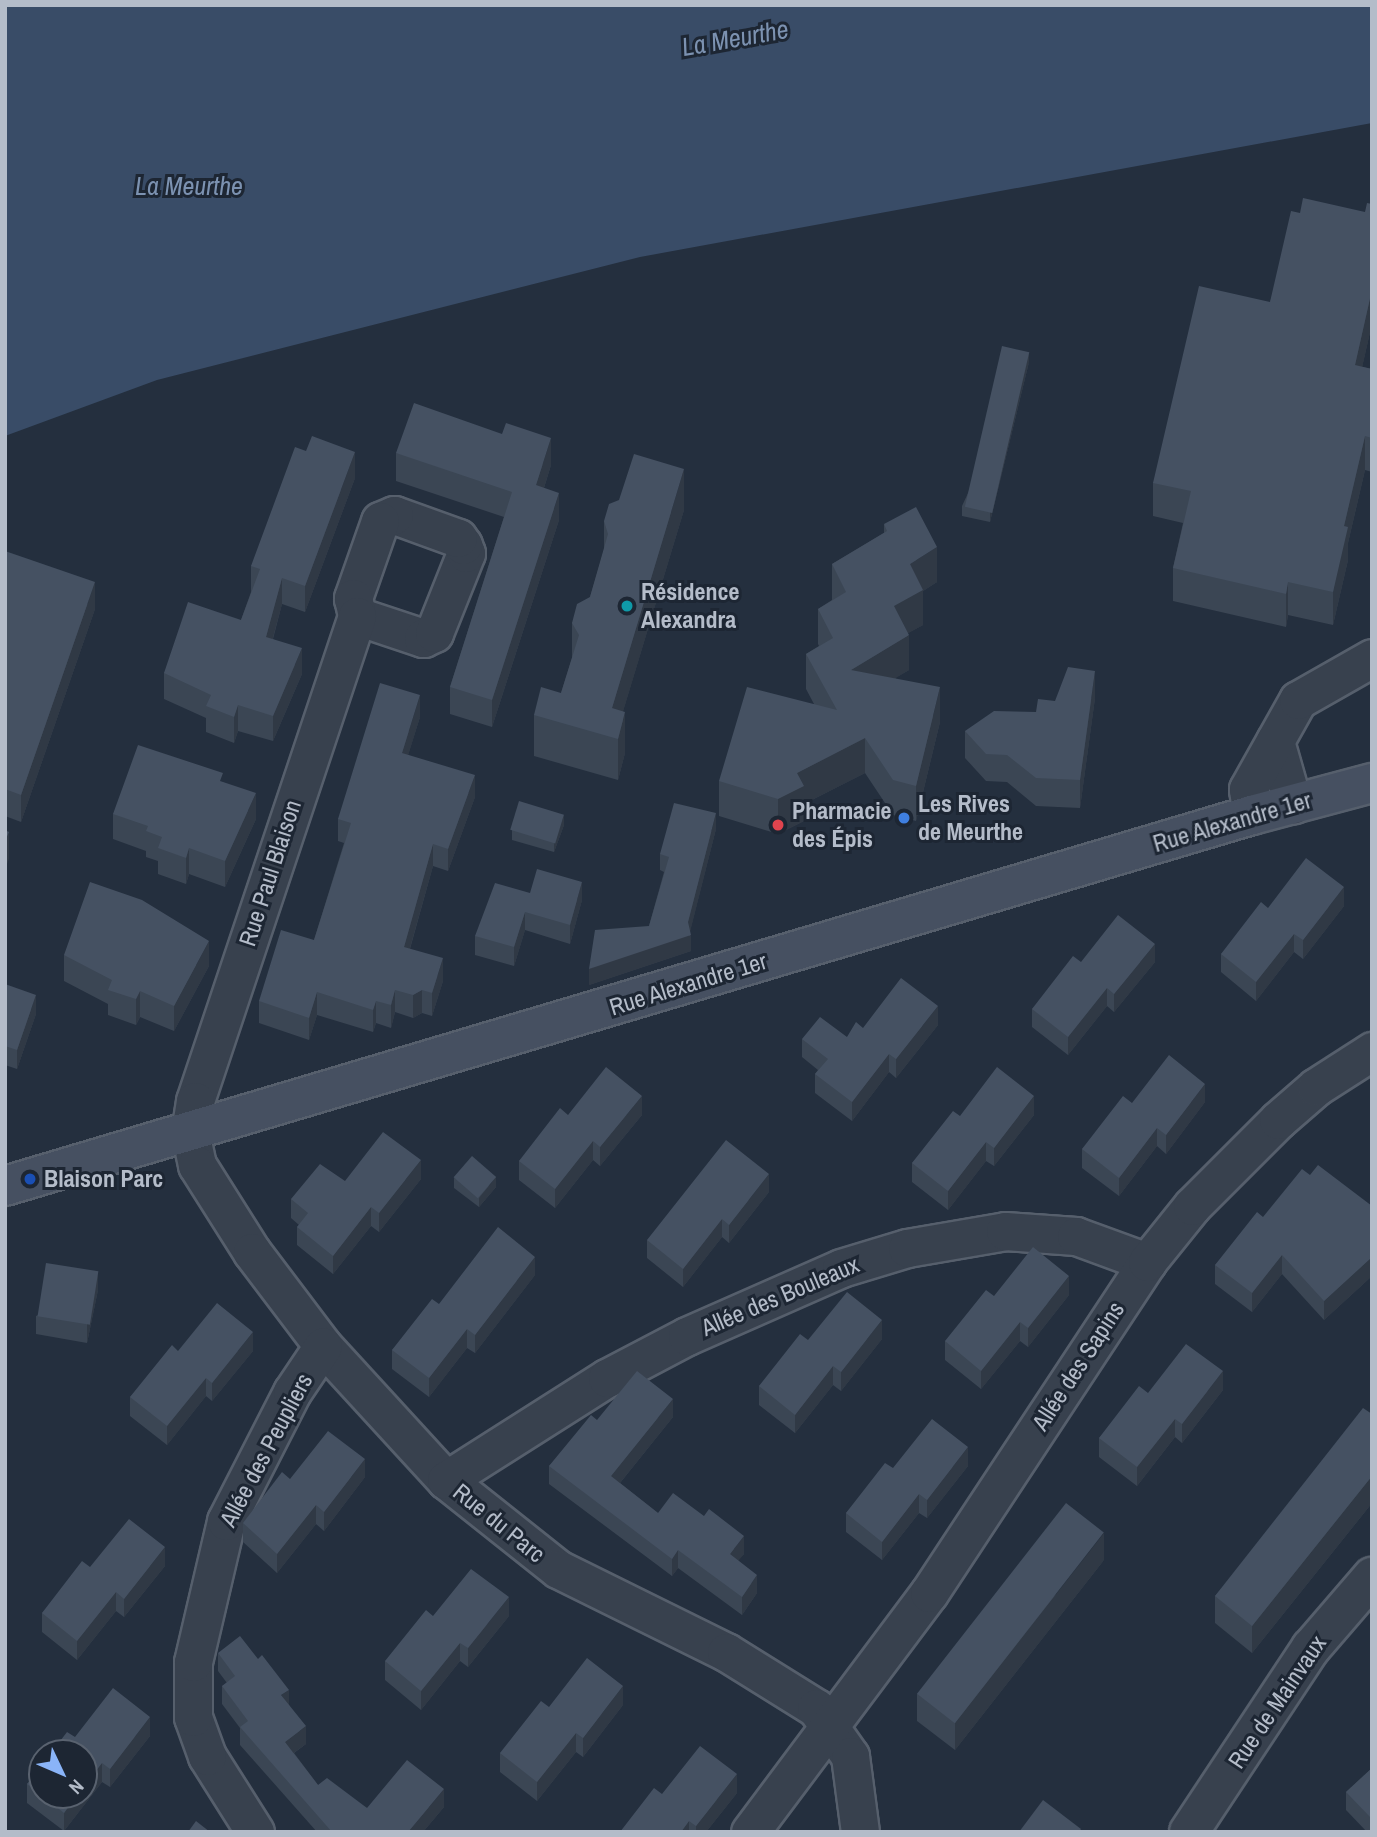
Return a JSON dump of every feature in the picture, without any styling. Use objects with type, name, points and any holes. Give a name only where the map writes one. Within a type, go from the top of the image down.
[{"type":"main road","name":"Rue Alexandre 1er","points":[[5,1186],[1252,815],[1372,783]]},
{"type":"street","name":"Rue Paul Blaison","points":[[190,1132],[195,1101],[357,616]]},
{"type":"street","points":[[1252,815],[1248,789],[1298,700],[1372,658]]},
{"type":"street","points":[[1275,741],[1293,804]]},
{"type":"street","name":"Allée des Sapins","points":[[833,1726],[998,1492],[1092,1341],[1147,1262],[1192,1206],[1278,1120],[1316,1087],[1372,1051]]},
{"type":"street","name":"Rue du Parc","points":[[190,1132],[197,1165],[215,1196],[323,1346],[446,1480],[558,1569],[772,1678],[833,1726],[855,1774],[860,1832]]},
{"type":"street","name":"Allée des Bouleaux","points":[[446,1480],[596,1385],[675,1342],[768,1297],[841,1268],[907,1248],[1004,1231],[1076,1236],[1147,1262]]},
{"type":"street","name":"Allée des Peupliers","points":[[255,1832],[207,1756],[193,1717],[193,1662],[226,1521],[292,1392],[323,1346]]},
{"type":"street","name":"Rue de Mainvaux","points":[[1189,1832],[1311,1648],[1372,1577]]},
{"type":"street","points":[[750,1832],[833,1726]]},
{"type":"water","name":"La Meurthe","points":[[5,5],[1372,5],[1372,123],[640,257],[157,380],[5,436]]},
{"type":"building","points":[[1303,198],[1365,212],[1367,203],[1372,204],[1372,295],[1355,365],[1372,369],[1372,438],[1365,436],[1344,526],[1348,527],[1333,592],[1288,582],[1286,594],[1173,568],[1191,491],[1153,483],[1199,286],[1270,302],[1291,211],[1300,213]]},
{"type":"building","points":[[1002,346],[1029,352],[992,513],[965,507]]},
{"type":"building","points":[[414,403],[502,434],[506,423],[551,438],[536,485],[559,493],[492,700],[450,687],[512,492],[396,453]]},
{"type":"building","points":[[312,436],[355,452],[305,586],[282,578],[266,637],[302,648],[273,716],[238,705],[234,717],[206,706],[211,695],[164,673],[188,602],[241,620],[260,569],[251,566],[295,447],[306,451]]},
{"type":"building","points":[[634,454],[684,469],[612,708],[625,712],[618,739],[534,715],[541,687],[561,693],[579,635],[572,623],[577,604],[590,597],[608,534],[604,521],[609,504],[619,500]]},
{"type":"building","points":[[916,507],[937,547],[910,564],[923,590],[894,606],[909,635],[851,670],[940,687],[916,786],[893,780],[865,738],[797,773],[804,786],[778,799],[719,781],[747,687],[837,710],[806,654],[833,638],[818,609],[846,592],[832,564],[887,531],[884,524]]},
{"type":"building","points":[[5,551],[95,582],[21,795],[5,789]]},
{"type":"building","points":[[1068,667],[1095,671],[1080,780],[1036,778],[1007,755],[986,754],[965,731],[994,711],[1036,712],[1038,699],[1055,701]]},
{"type":"building","points":[[380,683],[420,695],[402,753],[475,775],[448,849],[433,844],[404,947],[443,958],[432,993],[422,990],[413,995],[395,990],[391,1005],[376,1001],[373,1010],[317,992],[309,1018],[259,1001],[281,930],[314,940],[351,823],[338,819]]},
{"type":"building","points":[[138,745],[223,773],[220,781],[256,793],[225,861],[189,848],[186,858],[158,848],[162,837],[146,831],[148,826],[113,814]]},
{"type":"building","points":[[519,801],[564,815],[555,843],[510,830]]},
{"type":"building","points":[[674,803],[716,813],[688,922],[691,935],[589,969],[595,930],[649,926],[669,857],[660,854]]},
{"type":"building","points":[[1306,858],[1344,887],[1303,940],[1294,934],[1256,982],[1221,954],[1261,902],[1268,908]]},
{"type":"building","points":[[537,869],[582,882],[570,925],[525,912],[514,947],[475,936],[495,883],[530,893]]},
{"type":"building","points":[[90,882],[142,900],[209,941],[174,1006],[140,991],[136,999],[108,990],[112,980],[64,955]]},
{"type":"building","points":[[1118,915],[1155,944],[1114,994],[1107,988],[1068,1037],[1032,1009],[1073,956],[1081,962]]},
{"type":"building","points":[[901,978],[938,1006],[896,1059],[889,1054],[852,1102],[815,1074],[828,1059],[802,1039],[820,1017],[847,1037],[856,1022],[863,1028]]},
{"type":"building","points":[[5,984],[36,995],[17,1050],[5,1046]]},
{"type":"building","points":[[1169,1055],[1205,1084],[1166,1135],[1157,1128],[1119,1178],[1082,1149],[1123,1096],[1132,1103]]},
{"type":"building","points":[[606,1067],[642,1096],[600,1147],[593,1141],[555,1189],[519,1161],[560,1108],[568,1115]]},
{"type":"building","points":[[997,1067],[1034,1096],[994,1148],[986,1142],[948,1191],[912,1163],[953,1111],[960,1116]]},
{"type":"building","points":[[383,1132],[421,1160],[379,1213],[371,1207],[333,1256],[297,1227],[308,1213],[291,1199],[320,1164],[345,1181]]},
{"type":"building","points":[[726,1140],[769,1174],[729,1225],[722,1219],[683,1269],[647,1240]]},
{"type":"building","points":[[472,1156],[496,1177],[478,1198],[454,1177]]},
{"type":"building","points":[[1318,1165],[1372,1206],[1372,1257],[1324,1301],[1282,1255],[1252,1293],[1215,1265],[1257,1212],[1263,1217],[1302,1169],[1310,1175]]},
{"type":"building","points":[[498,1227],[535,1257],[475,1335],[467,1329],[429,1378],[392,1350],[432,1299],[439,1304]]},
{"type":"building","points":[[1033,1247],[1069,1276],[1028,1328],[1020,1322],[981,1371],[945,1341],[986,1290],[994,1296]]},
{"type":"building","points":[[46,1263],[98,1271],[90,1325],[38,1316]]},
{"type":"building","points":[[847,1292],[882,1320],[841,1372],[833,1366],[795,1415],[759,1386],[800,1334],[808,1340]]},
{"type":"building","points":[[217,1303],[253,1332],[212,1383],[206,1378],[167,1426],[130,1397],[172,1345],[178,1351]]},
{"type":"building","points":[[1186,1344],[1223,1371],[1182,1424],[1175,1419],[1137,1467],[1099,1438],[1139,1386],[1148,1393]]},
{"type":"building","points":[[637,1371],[673,1399],[611,1476],[658,1513],[673,1493],[704,1516],[709,1509],[744,1536],[730,1554],[757,1575],[742,1597],[678,1550],[672,1559],[549,1466],[591,1415],[597,1420]]},
{"type":"building","points":[[1363,1408],[1372,1414],[1372,1476],[1252,1626],[1215,1596]]},
{"type":"building","points":[[932,1419],[968,1447],[927,1500],[919,1494],[882,1542],[846,1513],[885,1463],[893,1468]]},
{"type":"building","points":[[328,1431],[365,1459],[324,1512],[316,1505],[277,1554],[243,1523],[282,1472],[290,1479]]},
{"type":"building","points":[[1066,1503],[1104,1533],[955,1723],[917,1694]]},
{"type":"building","points":[[129,1519],[165,1547],[124,1599],[116,1592],[77,1641],[42,1613],[82,1561],[90,1567]]},
{"type":"building","points":[[471,1569],[509,1597],[468,1648],[460,1643],[421,1691],[385,1661],[426,1610],[433,1616]]},
{"type":"building","points":[[240,1636],[258,1659],[262,1655],[289,1690],[281,1695],[306,1726],[285,1742],[318,1785],[327,1778],[367,1808],[407,1760],[444,1789],[408,1832],[332,1832],[240,1727],[248,1721],[222,1686],[235,1676],[218,1653]]},
{"type":"building","points":[[587,1658],[623,1686],[583,1738],[576,1733],[537,1782],[500,1753],[541,1701],[549,1707]]},
{"type":"building","points":[[113,1688],[150,1717],[110,1769],[102,1763],[98,1768],[98,1739],[62,1739],[67,1732],[75,1737]]},
{"type":"building","points":[[700,1746],[737,1774],[696,1826],[689,1821],[681,1832],[620,1832],[654,1788],[662,1794]]},
{"type":"building","points":[[1372,1768],[1372,1817],[1371,1818],[1346,1792]]},
{"type":"building","points":[[1043,1800],[1081,1829],[1079,1832],[1019,1832]]},
{"type":"building","points":[[196,1821],[210,1832],[188,1832]]},
{"type":"place","name":"Résidence Alexandra","points":[[627,606]]},
{"type":"place","name":"Les Rives de Meurthe","points":[[904,818]]},
{"type":"place","name":"Pharmacie des Épis","points":[[778,825]]},
{"type":"place","name":"Blaison Parc","points":[[30,1179]]}]
